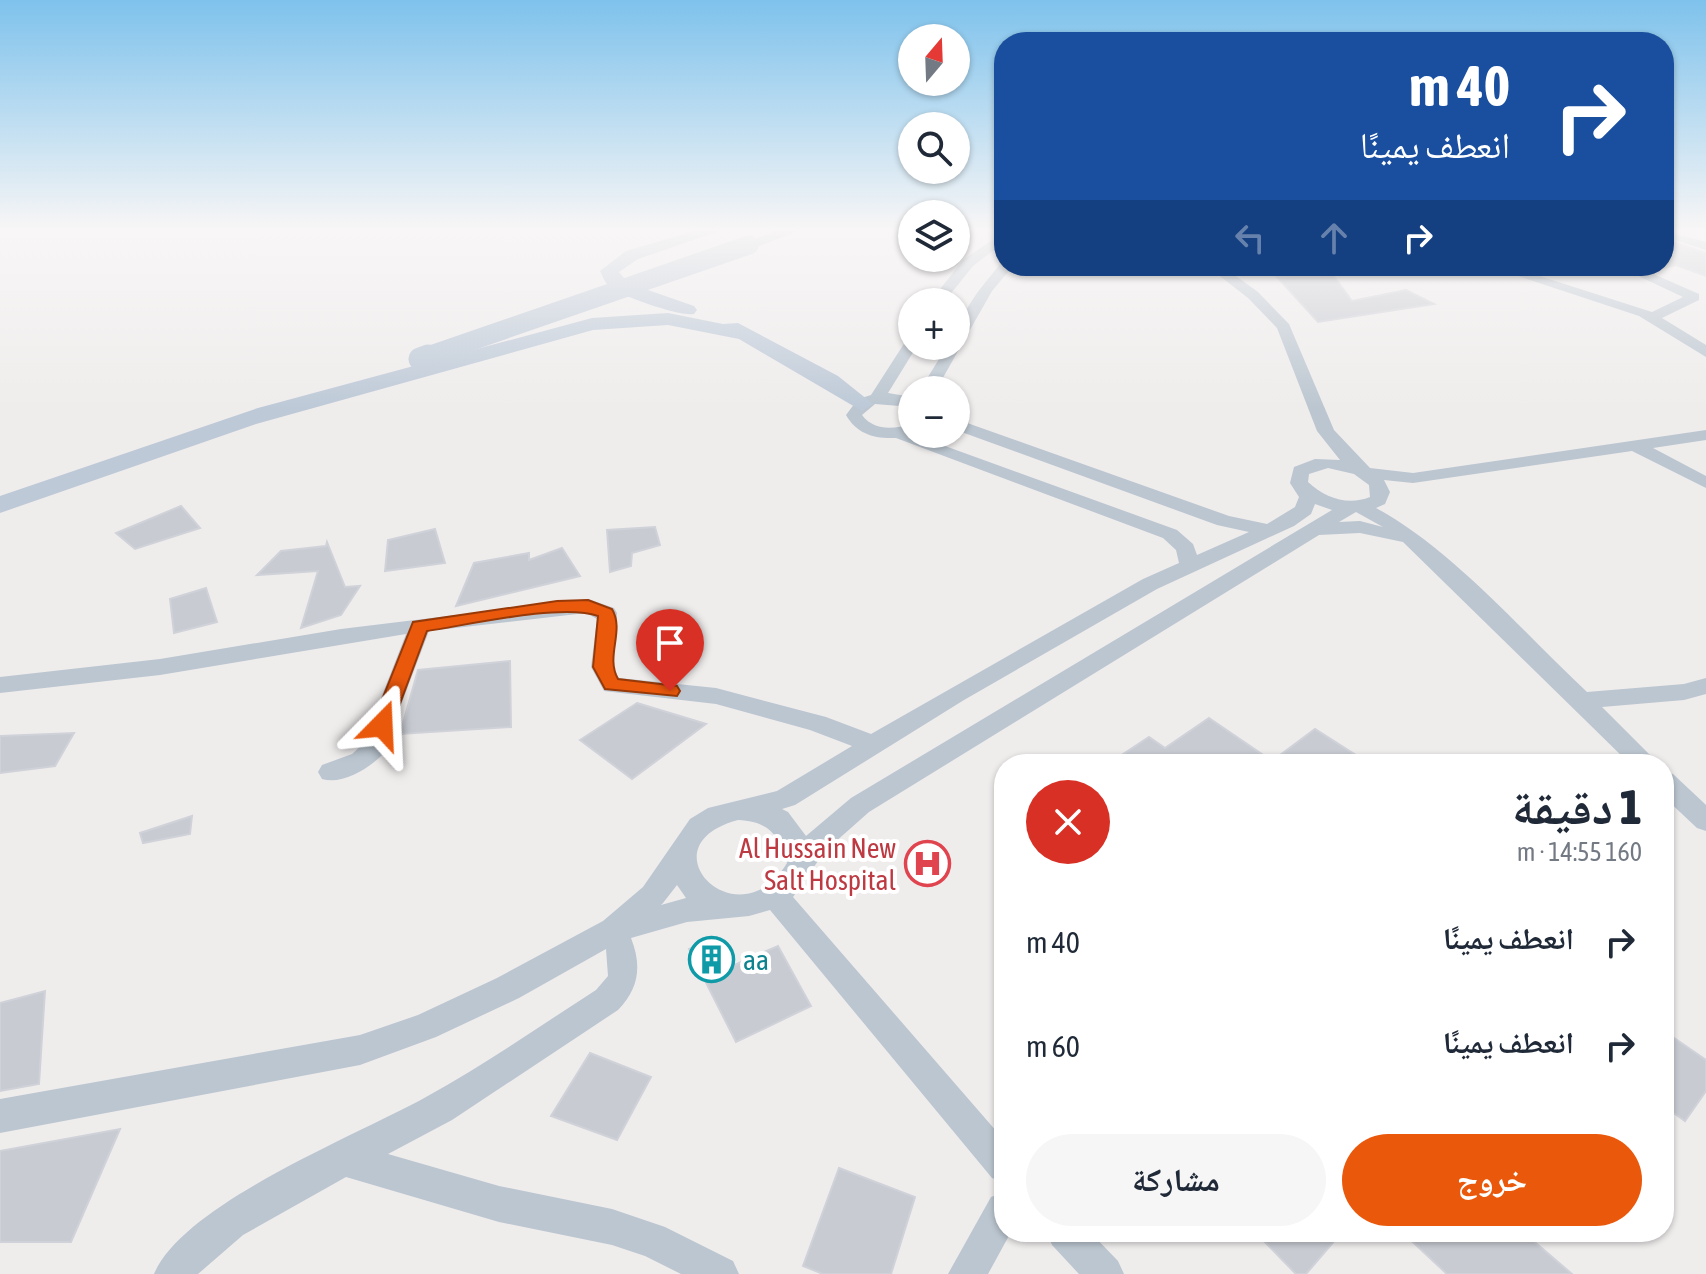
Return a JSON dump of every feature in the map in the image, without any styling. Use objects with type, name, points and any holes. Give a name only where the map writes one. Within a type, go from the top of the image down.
[{"type":"main road","points":[[0,490],[415,355],[602,290]]},
{"type":"main road","points":[[630,290],[747,335],[869,401]]},
{"type":"main road","points":[[249,419],[611,320],[668,319],[747,335]]},
{"type":"main road","points":[[0,505],[249,419],[415,355]]},
{"type":"street","points":[[970,318],[986,290]]},
{"type":"street","points":[[1247,290],[1284,327],[1326,431],[1361,471],[1380,486],[1381,493],[1408,535]]},
{"type":"street","points":[[1571,290],[1653,317],[1706,352]]},
{"type":"street","points":[[1653,317],[1694,297],[1679,290]]},
{"type":"street","points":[[898,430],[863,427],[854,415],[869,401],[899,360]]},
{"type":"street","points":[[869,401],[898,402]]},
{"type":"street","points":[[970,429],[1224,521],[1270,530]]},
{"type":"street","points":[[1315,464],[1326,431]]},
{"type":"street","points":[[0,1116],[360,1050],[425,1027],[508,988],[613,930],[653,895],[683,855],[688,840],[699,826],[724,813],[752,809],[786,798],[872,744],[1150,584],[1270,530],[1304,510],[1308,497],[1298,477],[1306,467],[1315,464],[1413,478],[1706,435]]},
{"type":"street","points":[[1636,446],[1706,483]]},
{"type":"street","points":[[950,448],[1170,534],[1186,548],[1189,564]]},
{"type":"street","points":[[1304,490],[1325,502],[1356,506],[1370,504],[1381,493],[1413,478]]},
{"type":"street","points":[[613,930],[687,910],[758,902],[774,895],[787,885],[800,861],[860,805],[1356,506]]},
{"type":"street","points":[[1356,506],[1408,535],[1430,554],[1636,754]]},
{"type":"street","points":[[1310,532],[1341,526],[1369,529],[1398,537],[1430,554]]},
{"type":"street","points":[[1150,584],[1188,607]]},
{"type":"street","points":[[0,685],[160,667],[557,607],[596,608],[608,619],[602,667],[612,685],[716,696],[817,723],[872,744]]},
{"type":"street","points":[[331,772],[361,761],[373,749],[420,627]]},
{"type":"street","points":[[1581,701],[1684,692],[1706,686]]},
{"type":"street","points":[[1674,791],[1706,821]]},
{"type":"street","points":[[752,809],[773,815],[790,826],[799,842],[800,861]]},
{"type":"street","points":[[683,855],[684,871],[692,886],[705,897],[724,904]]},
{"type":"street","points":[[774,895],[994,1154]]},
{"type":"street","points":[[173,1274],[202,1244],[236,1219],[440,1108],[607,1000],[624,979],[626,967],[613,930]]},
{"type":"street","points":[[344,1159],[499,1204],[612,1227],[652,1240],[720,1274]]},
{"type":"street","points":[[967,1274],[994,1227]]},
{"type":"street","points":[[1075,1242],[1105,1274]]},
{"type":"building","points":[[1289,290],[1344,290],[1352,301],[1407,290],[1434,304],[1318,322]]},
{"type":"building","points":[[181,506],[200,528],[135,549],[116,533]]},
{"type":"building","points":[[655,527],[660,545],[632,553],[631,566],[610,572],[607,530]]},
{"type":"building","points":[[435,529],[445,563],[385,571],[388,540]]},
{"type":"building","points":[[327,542],[345,587],[360,586],[341,615],[301,628],[318,571],[257,575],[281,551],[326,546]]},
{"type":"building","points":[[562,548],[580,576],[456,606],[474,563],[529,553],[529,560]]},
{"type":"building","points":[[206,588],[217,622],[174,633],[170,599]]},
{"type":"building","points":[[510,661],[511,727],[400,734],[418,670]]},
{"type":"building","points":[[637,703],[706,724],[632,779],[580,740]]},
{"type":"building","points":[[1209,718],[1262,754],[1123,754],[1149,737],[1165,748]]},
{"type":"building","points":[[1315,729],[1354,754],[1281,754]]},
{"type":"building","points":[[74,733],[55,766],[0,773],[0,736]]},
{"type":"building","points":[[192,816],[190,834],[143,843],[140,833]]},
{"type":"building","points":[[717,937],[732,966],[778,946],[811,1006],[736,1042],[689,949]]},
{"type":"building","points":[[45,991],[39,1084],[0,1091],[0,1003]]},
{"type":"building","points":[[1674,1038],[1706,1060],[1706,1091],[1685,1121],[1674,1113]]},
{"type":"building","points":[[590,1053],[651,1077],[617,1140],[551,1116]]},
{"type":"building","points":[[120,1129],[71,1242],[0,1242],[0,1151]]},
{"type":"building","points":[[839,1168],[915,1197],[891,1274],[823,1274],[803,1266]]},
{"type":"building","points":[[1265,1242],[1333,1242],[1306,1274],[1296,1274]]},
{"type":"building","points":[[1413,1242],[1535,1242],[1572,1274],[1447,1274]]},
{"type":"place","name":"Al Hussain New Salt Hospital","points":[[927,864]]},
{"type":"place","name":"aa","points":[[712,960]]},
{"type":"route","points":[[382,725],[420,627],[557,607],[588,606],[606,613],[608,619],[602,667],[612,685],[670,691]]}]
